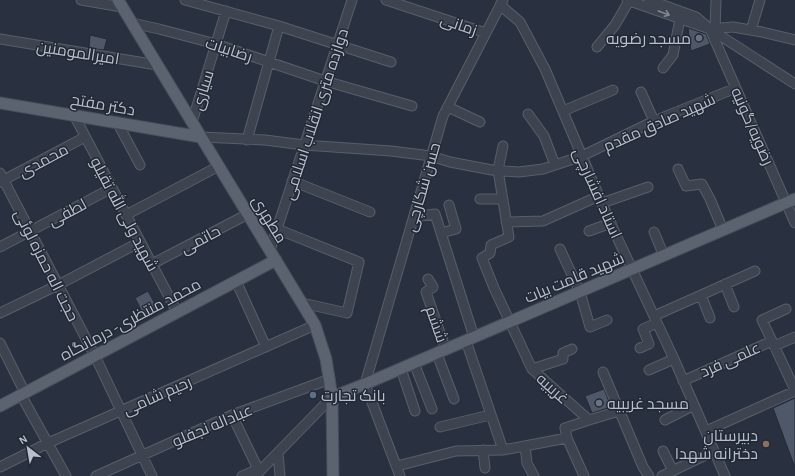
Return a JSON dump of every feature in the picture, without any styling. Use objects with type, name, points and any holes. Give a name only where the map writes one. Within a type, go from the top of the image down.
[{"type":"main road","name":"مطهری","points":[[120,3],[315,325],[326,359],[330,379],[332,397],[333,476]]},
{"type":"main road","name":"دکتر مفتح","points":[[0,102],[201,137]]},
{"type":"main road","name":"شهید قامت بیات","points":[[332,397],[442,352],[791,201]]},
{"type":"main road","name":"محمد منتظری- درمانگاه","points":[[0,406],[276,260]]},
{"type":"street","points":[[81,0],[120,3]]},
{"type":"street","points":[[185,0],[279,26],[391,62]]},
{"type":"street","name":"دوازده متری انقلاب اسلامی","points":[[270,250],[352,0]]},
{"type":"street","name":"زمانی","points":[[386,0],[486,33]]},
{"type":"street","points":[[598,47],[615,25],[628,0],[713,29],[733,28],[751,30],[795,40]]},
{"type":"street","points":[[649,0],[676,4],[794,83],[795,72]]},
{"type":"street","points":[[713,29],[716,0]]},
{"type":"street","points":[[751,30],[760,0]]},
{"type":"street","name":"حسن شکارچی","points":[[366,384],[443,116],[501,2]]},
{"type":"street","name":"استاد افشارچی","points":[[501,2],[520,22],[545,69],[600,199],[674,359],[725,476]]},
{"type":"street","name":"سیاری","points":[[192,122],[226,11]]},
{"type":"street","points":[[663,68],[673,55],[680,19]]},
{"type":"street","name":"رضابیات","points":[[132,23],[216,44],[325,81],[412,106]]},
{"type":"street","points":[[247,140],[279,26]]},
{"type":"street","name":"رضویه/گونیه","points":[[713,29],[736,88],[791,201],[795,223]]},
{"type":"street","name":"امیرالمومنین","points":[[0,39],[157,65]]},
{"type":"street","name":"شهید صادق مقدم","points":[[201,137],[265,140],[304,145],[391,151],[431,156],[450,162],[519,172],[543,169],[582,156],[654,121],[736,88]]},
{"type":"street","points":[[563,112],[613,90]]},
{"type":"street","points":[[641,92],[654,121]]},
{"type":"street","points":[[448,107],[480,122]]},
{"type":"street","points":[[528,114],[544,136],[554,165]]},
{"type":"street","name":"شهید ولی الله تقیلو","points":[[74,115],[177,312]]},
{"type":"street","points":[[117,122],[140,165]]},
{"type":"street","name":"محمدی","points":[[1,179],[85,137]]},
{"type":"street","points":[[503,146],[498,170],[506,222],[543,221],[600,199],[648,187]]},
{"type":"street","points":[[126,215],[219,166]]},
{"type":"street","points":[[678,169],[686,186],[702,184],[723,230]]},
{"type":"street","name":"حجت اله حمزه لوئی","points":[[1,179],[95,356],[152,476]]},
{"type":"street","points":[[292,181],[370,212]]},
{"type":"street","name":"لطفی","points":[[0,248],[112,188]]},
{"type":"street","points":[[480,199],[502,199]]},
{"type":"street","points":[[441,233],[456,229],[448,205]]},
{"type":"street","name":"حاتمی","points":[[152,264],[248,214]]},
{"type":"street","points":[[414,217],[435,214],[490,415],[503,450]]},
{"type":"street","name":"غریبیه","points":[[506,222],[509,237],[491,245],[490,253],[482,258],[494,288],[532,369],[589,420]]},
{"type":"street","points":[[589,231],[611,223]]},
{"type":"street","points":[[277,229],[359,262],[347,313],[302,303]]},
{"type":"street","points":[[654,232],[664,256]]},
{"type":"street","points":[[0,313],[58,285],[140,242]]},
{"type":"street","points":[[560,249],[580,292],[590,327],[607,320]]},
{"type":"street","points":[[640,348],[649,344],[643,329],[656,320],[702,295],[755,271]]},
{"type":"street","name":"ششم","points":[[428,279],[433,287],[426,292],[442,352]]},
{"type":"street","points":[[236,281],[266,347]]},
{"type":"street","points":[[725,284],[734,307]]},
{"type":"street","points":[[702,295],[710,318]]},
{"type":"street","points":[[786,309],[762,320],[773,343],[795,336]]},
{"type":"street","name":"رحیم شامی","points":[[0,467],[48,443],[121,410],[315,325]]},
{"type":"street","points":[[0,343],[23,394],[66,476]]},
{"type":"street","name":"علمی فرد","points":[[683,381],[773,343],[795,391]]},
{"type":"street","points":[[532,369],[563,359],[563,353],[572,349]]},
{"type":"street","points":[[442,352],[454,399]]},
{"type":"street","points":[[650,370],[674,359]]},
{"type":"street","points":[[414,363],[432,409]]},
{"type":"street","points":[[401,369],[415,411]]},
{"type":"street","points":[[603,372],[643,467],[649,476]]},
{"type":"street","name":"عباداله نجفلو","points":[[96,476],[232,415],[330,379]]},
{"type":"street","points":[[366,384],[400,476]]},
{"type":"street","points":[[706,431],[795,391]]},
{"type":"street","points":[[242,476],[260,470],[332,397]]},
{"type":"street","points":[[665,420],[694,405]]},
{"type":"street","points":[[584,476],[567,438],[565,428],[619,411]]},
{"type":"street","points":[[232,415],[260,470]]},
{"type":"street","points":[[440,427],[490,415]]},
{"type":"street","points":[[397,466],[456,451],[503,450],[567,438]]},
{"type":"street","points":[[525,446],[528,463],[534,476]]},
{"type":"street","points":[[483,450],[485,468]]},
{"type":"street","points":[[663,451],[673,471]]},
{"type":"street","points":[[662,476],[714,451]]},
{"type":"street","points":[[278,453],[280,476]]},
{"type":"building","name":"مسجد رضویه","points":[[688,28],[706,34],[710,44],[691,51]]},
{"type":"building","points":[[90,35],[107,39],[104,50],[89,48]]},
{"type":"building","points":[[148,291],[159,311],[145,318],[135,298]]},
{"type":"building","name":"مسجد غریبیه","points":[[604,389],[611,407],[592,413],[585,396]]},
{"type":"building","points":[[795,398],[795,465],[794,465],[773,408]]},
{"type":"place","name":"مسجد رضویه","points":[[699,38]]},
{"type":"place","name":"بانک تجارت","points":[[313,395]]},
{"type":"place","name":"مسجد غریبیه","points":[[599,403]]},
{"type":"place","name":"دبیرستان دخترانه شهدا","points":[[766,444]]}]
